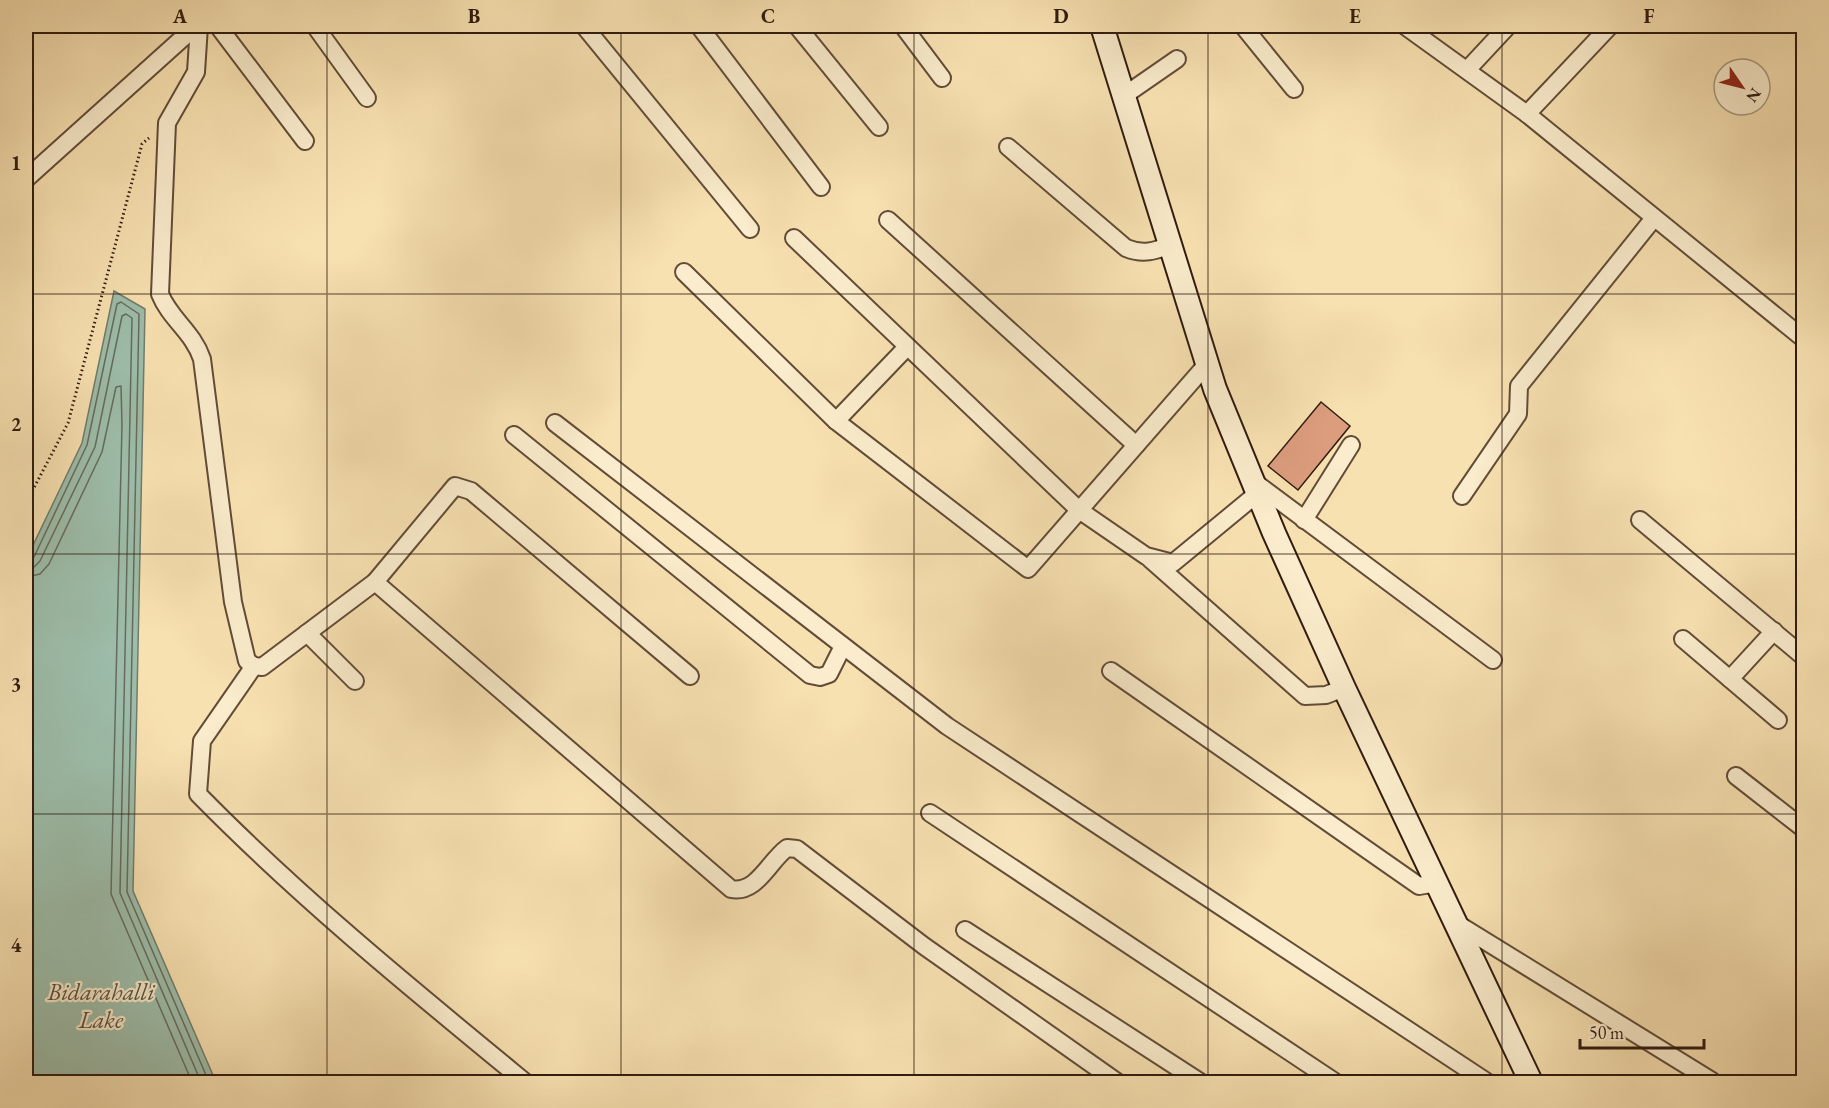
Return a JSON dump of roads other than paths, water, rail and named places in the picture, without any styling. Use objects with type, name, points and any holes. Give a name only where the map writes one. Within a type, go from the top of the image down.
[{"type":"main road","points":[[1102,26],[1208,364],[1255,487],[1344,688],[1531,1083]]},
{"type":"street","points":[[197,26],[196,72],[167,123],[160,294],[172,315],[190,333],[201,358],[233,602],[247,661],[254,666],[262,667],[375,582],[455,486],[471,491],[690,676]]},
{"type":"street","points":[[26,179],[197,26]]},
{"type":"street","points":[[218,26],[305,141]]},
{"type":"street","points":[[315,26],[367,98]]},
{"type":"street","points":[[584,26],[750,229]]},
{"type":"street","points":[[699,26],[821,187]]},
{"type":"street","points":[[797,26],[879,127]]},
{"type":"street","points":[[903,26],[942,78]]},
{"type":"street","points":[[1242,26],[1294,89]]},
{"type":"street","points":[[1405,26],[1527,114],[1803,339]]},
{"type":"street","points":[[1467,70],[1508,26]]},
{"type":"street","points":[[1527,114],[1610,26]]},
{"type":"street","points":[[1125,95],[1177,59]]},
{"type":"street","points":[[1008,147],[1126,248],[1138,253],[1151,252],[1171,245]]},
{"type":"street","points":[[1462,496],[1518,414],[1519,386],[1654,218]]},
{"type":"street","points":[[888,220],[1136,446]]},
{"type":"street","points":[[794,238],[1079,510],[1146,556],[1305,696],[1326,695],[1344,688]]},
{"type":"street","points":[[684,272],[836,421],[1028,569],[1208,364]]},
{"type":"street","points":[[836,421],[907,347]]},
{"type":"street","points":[[555,423],[957,732],[1487,1083]]},
{"type":"street","points":[[514,435],[810,675],[820,677],[829,674],[843,646]]},
{"type":"street","points":[[1304,520],[1351,445]]},
{"type":"street","points":[[1146,556],[1173,563],[1255,487],[1304,520],[1493,660]]},
{"type":"street","points":[[1641,520],[1773,632],[1800,646]]},
{"type":"street","points":[[375,582],[731,889],[740,891],[750,887],[777,855],[787,848],[797,849],[924,946],[1117,1083]]},
{"type":"street","points":[[1730,679],[1773,632]]},
{"type":"street","points":[[307,633],[356,681]]},
{"type":"street","points":[[1683,639],[1778,720]]},
{"type":"street","points":[[254,666],[202,741],[198,794],[252,848],[384,966],[525,1083]]},
{"type":"street","points":[[1112,671],[1419,886],[1437,883]]},
{"type":"street","points":[[1736,776],[1803,829]]},
{"type":"street","points":[[930,813],[1335,1083]]},
{"type":"street","points":[[1456,922],[1712,1081]]},
{"type":"street","points":[[965,930],[1200,1083]]},
{"type":"water","name":"Bidarahalli Lake","points":[[114,291],[145,309],[133,891],[216,1082],[26,1082],[26,560],[82,443]]}]
